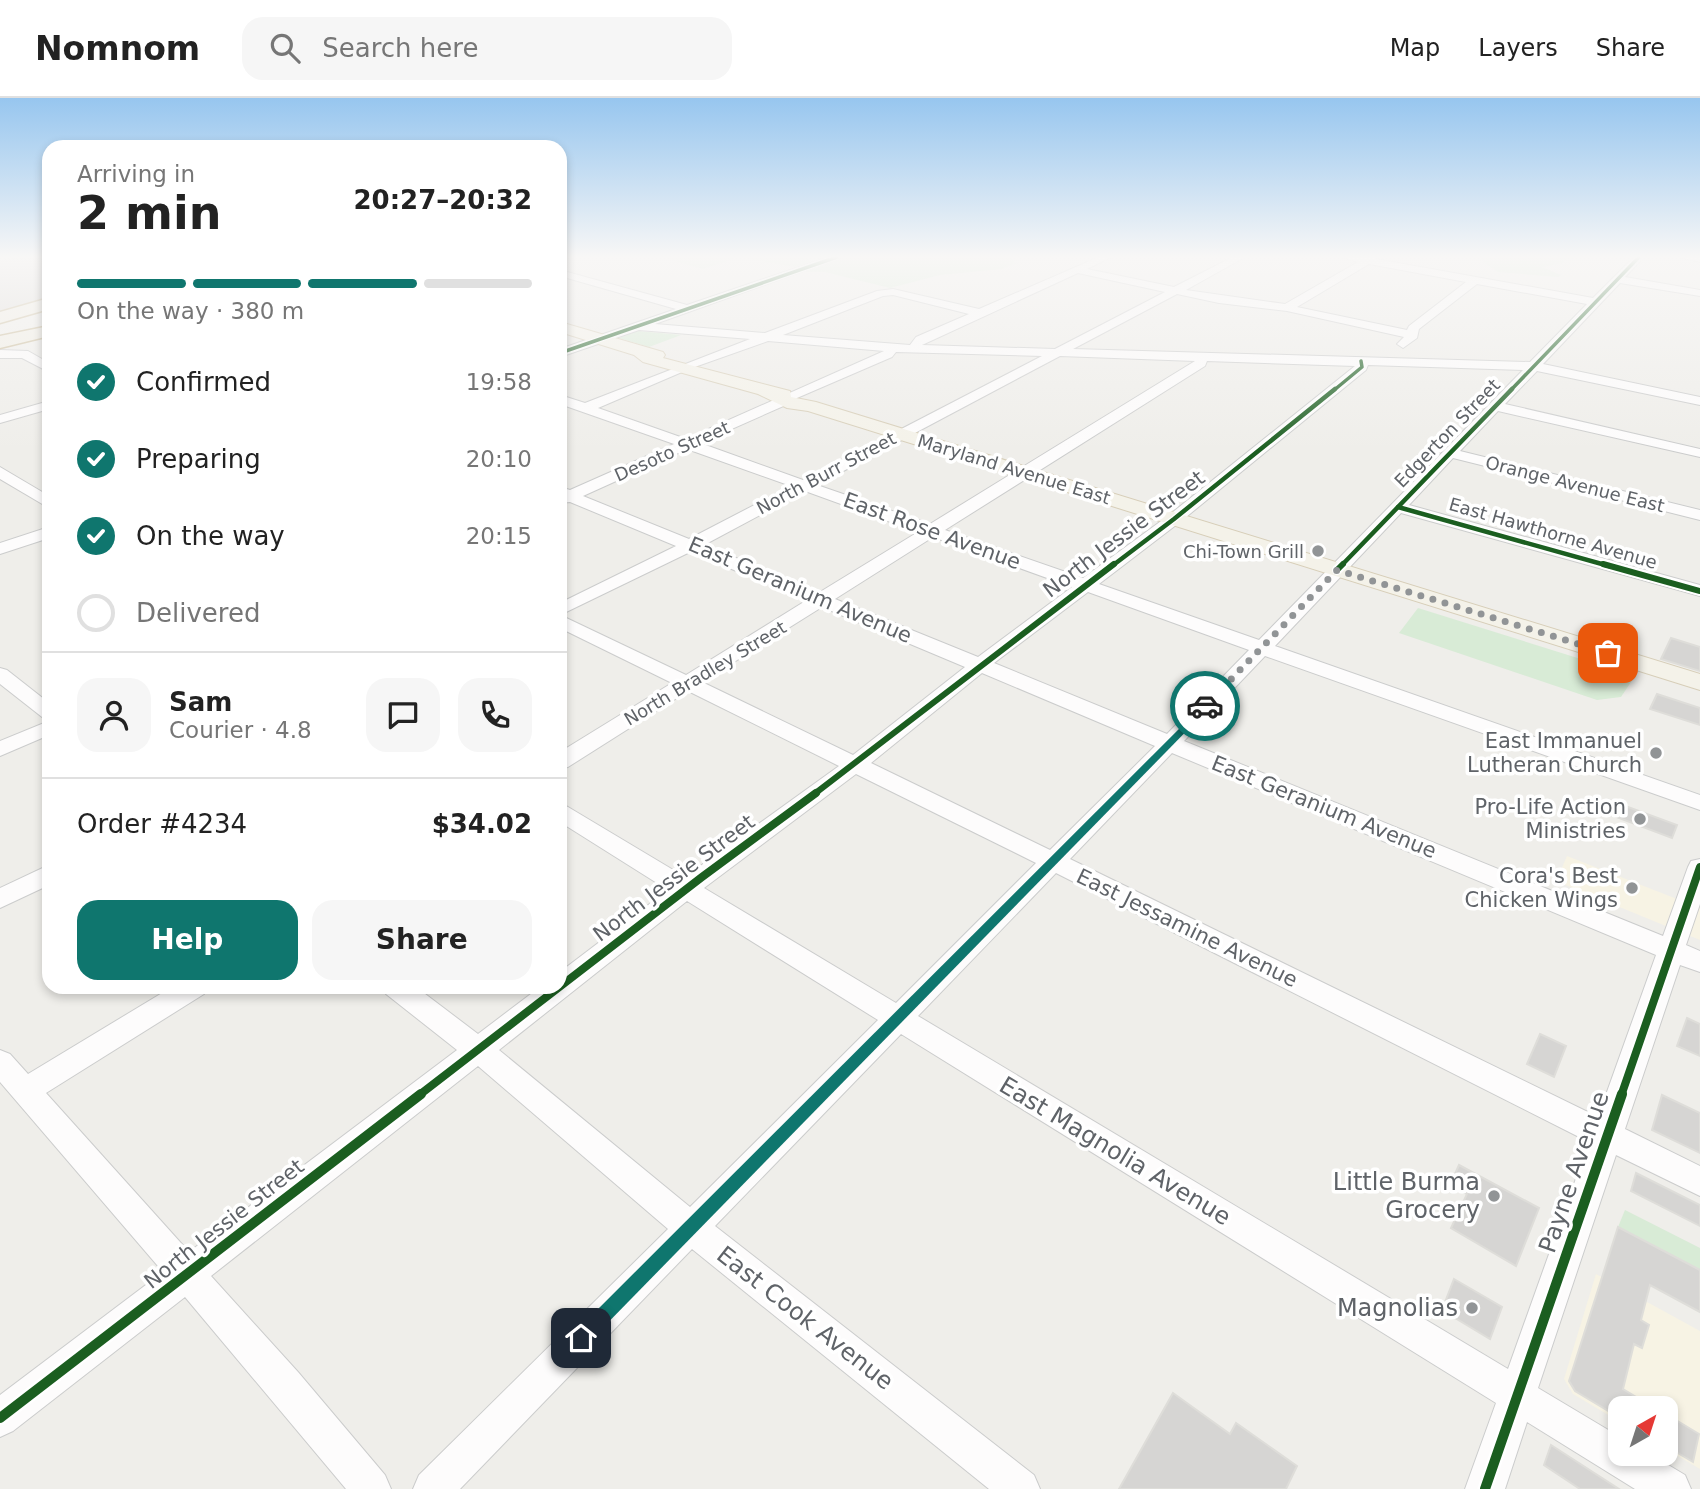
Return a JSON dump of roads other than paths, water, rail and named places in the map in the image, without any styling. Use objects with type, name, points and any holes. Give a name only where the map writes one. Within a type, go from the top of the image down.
[{"type":"highway","points":[[5,344],[42,327]]},
{"type":"highway","points":[[5,344],[42,333]]},
{"type":"main road","name":"Maryland Avenue East","points":[[567,329],[640,352],[661,355],[688,368],[719,378],[1700,682]]},
{"type":"street","points":[[567,351],[650,322]]},
{"type":"street","points":[[586,408],[805,322]]},
{"type":"street","points":[[913,349],[920,340],[960,322]]},
{"type":"street","name":"North Burr Street","points":[[567,607],[691,545],[1114,322]]},
{"type":"street","points":[[1352,322],[1413,335]]},
{"type":"street","points":[[1389,362],[1388,357],[1413,335],[1413,328],[1421,322]]},
{"type":"street","name":"Edgerton Street","points":[[433,1489],[1169,744],[1576,322]]},
{"type":"street","points":[[637,326],[913,349],[1533,366],[1696,400],[1700,385]]},
{"type":"street","points":[[0,354],[5,344],[42,364]]},
{"type":"street","name":"Desoto Street","points":[[567,494],[795,401],[888,354],[892,348]]},
{"type":"street","name":"North Bradley Street","points":[[567,758],[1201,363],[1201,357]]},
{"type":"street","name":"North Jessie Street","points":[[567,982],[855,765],[981,665],[1174,519],[1362,367],[1361,361]]},
{"type":"street","name":"East Rose Avenue","points":[[567,401],[1700,803]]},
{"type":"street","points":[[1495,406],[1700,453]]},
{"type":"street","points":[[0,419],[42,407]]},
{"type":"street","name":"Orange Avenue East","points":[[1450,453],[1700,515]]},
{"type":"street","points":[[0,472],[42,499]]},
{"type":"street","name":"East Geranium Avenue","points":[[567,498],[691,545],[1686,956]]},
{"type":"street","name":"East Hawthorne Avenue","points":[[1398,507],[1700,590]]},
{"type":"street","points":[[0,549],[42,534]]},
{"type":"street","name":"East Jessamine Avenue","points":[[567,624],[1700,1182]]},
{"type":"street","points":[[0,674],[42,707]]},
{"type":"street","points":[[0,749],[42,730]]},
{"type":"street","name":"East Magnolia Avenue","points":[[567,816],[1671,1489]]},
{"type":"street","name":"Payne Avenue","points":[[1485,1489],[1607,1136],[1686,956],[1700,867]]},
{"type":"street","points":[[0,899],[42,878]]},
{"type":"street","points":[[25,1091],[183,994]]},
{"type":"street","name":"East Cook Avenue","points":[[405,994],[536,1097],[690,1227],[1020,1489]]},
{"type":"street","name":"North Jessie Street","points":[[0,1418],[551,994]]},
{"type":"street","points":[[0,1062],[285,1385],[370,1489]]},
{"type":"place","name":"Chi-Town Grill","points":[[1318,551]]},
{"type":"place","name":"East Immanuel Lutheran Church","points":[[1656,753]]},
{"type":"place","name":"Pro-Life Action Ministries","points":[[1640,819]]},
{"type":"place","name":"Cora's Best Chicken Wings","points":[[1632,888]]},
{"type":"place","name":"Little Burma Grocery","points":[[1494,1196]]},
{"type":"place","name":"Magnolias","points":[[1472,1308]]}]
